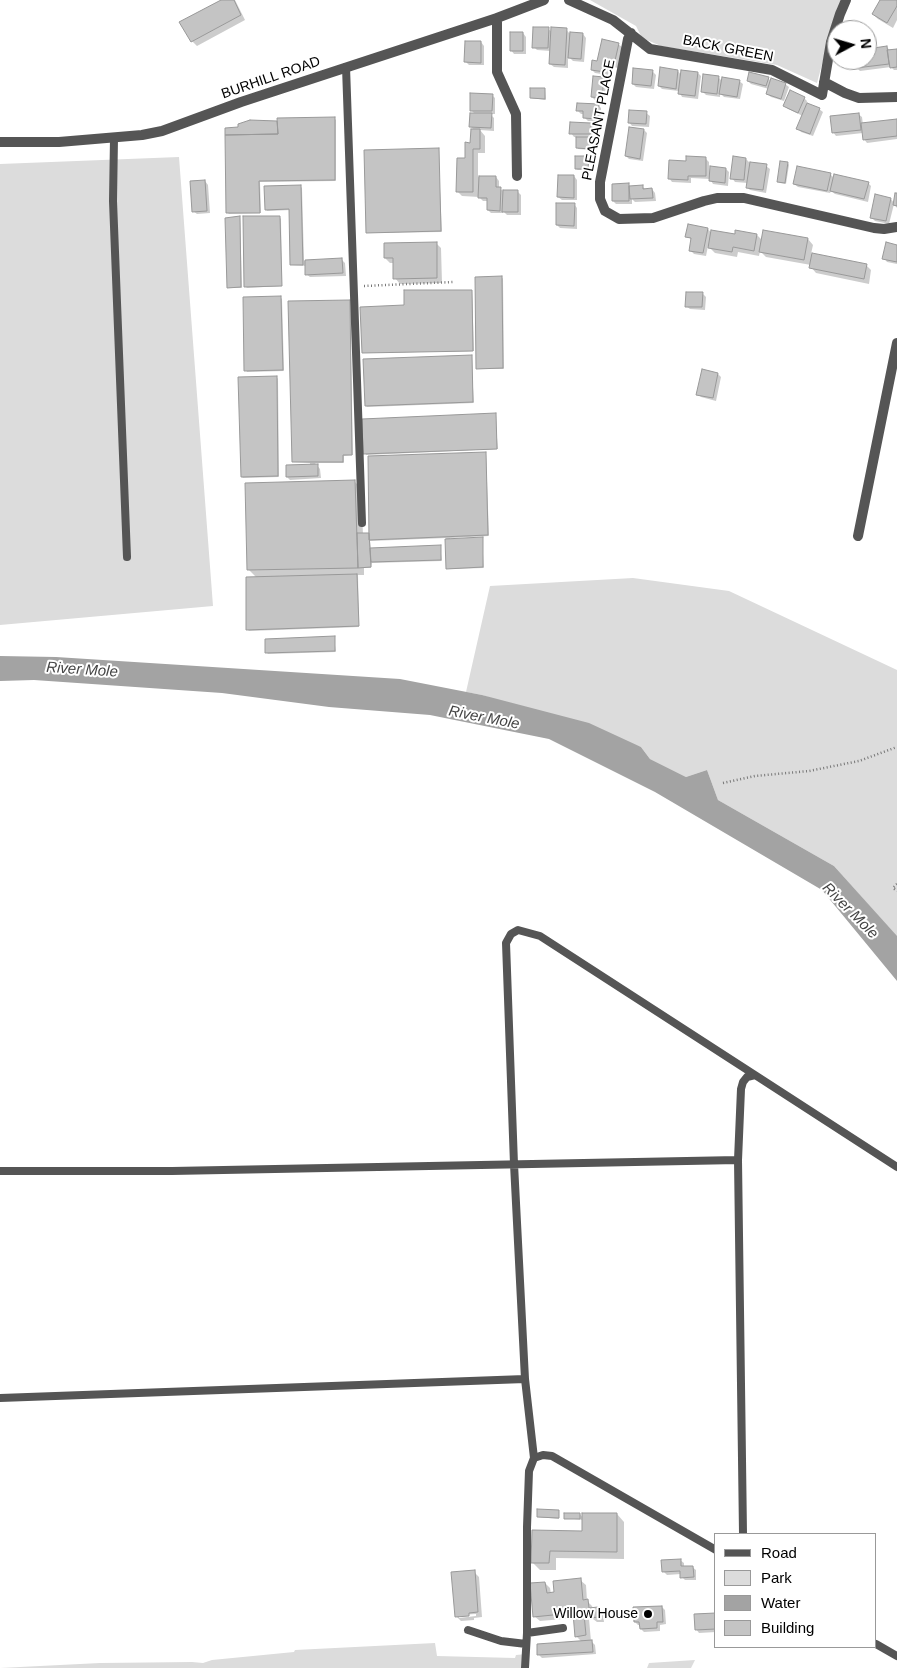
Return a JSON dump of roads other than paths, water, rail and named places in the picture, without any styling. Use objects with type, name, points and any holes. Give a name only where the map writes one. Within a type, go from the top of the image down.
[{"type":"street","name":"BURHILL ROAD","points":[[0,142],[59,142],[114,138],[162,131],[241,102],[497,18],[530,3],[544,0]]},
{"type":"street","name":"BACK GREEN","points":[[569,0],[614,20],[650,49],[772,70],[822,95],[824,82]]},
{"type":"street","points":[[846,0],[831,42],[824,82],[845,94],[859,98],[897,97]]},
{"type":"street","points":[[497,18],[497,72],[516,114],[516,176]]},
{"type":"street","name":"PLEASANT PLACE","points":[[631,33],[600,182],[600,200],[605,211],[619,219],[653,218],[717,198],[744,198],[874,228],[897,227]]},
{"type":"street","points":[[858,536],[897,343]]},
{"type":"lane","points":[[346,67],[362,523]]},
{"type":"lane","points":[[114,138],[113,201],[126,557]]},
{"type":"lane","points":[[525,1668],[528,1480],[534,1458],[525,1379],[514,1164],[506,943],[511,934],[518,930],[540,936],[897,1167]]},
{"type":"lane","points":[[743,1533],[738,1160],[741,1089],[743,1082],[748,1077],[755,1075]]},
{"type":"lane","points":[[0,1171],[172,1171],[738,1160]]},
{"type":"lane","points":[[0,1398],[525,1379]]},
{"type":"lane","points":[[534,1458],[543,1455],[552,1456],[714,1549]]},
{"type":"lane","points":[[527,1633],[563,1628]]},
{"type":"lane","points":[[468,1630],[500,1640],[526,1644]]},
{"type":"lane","points":[[877,1645],[897,1656]]},
{"type":"water","name":"River Mole","points":[[0,656],[56,657],[400,679],[482,695],[589,723],[641,747],[650,759],[686,777],[707,770],[718,800],[834,866],[897,936],[897,981],[822,890],[655,792],[549,739],[430,715],[329,707],[222,693],[34,680],[0,681]]},
{"type":"place","name":"Willow House","points":[[648,1614]]}]
